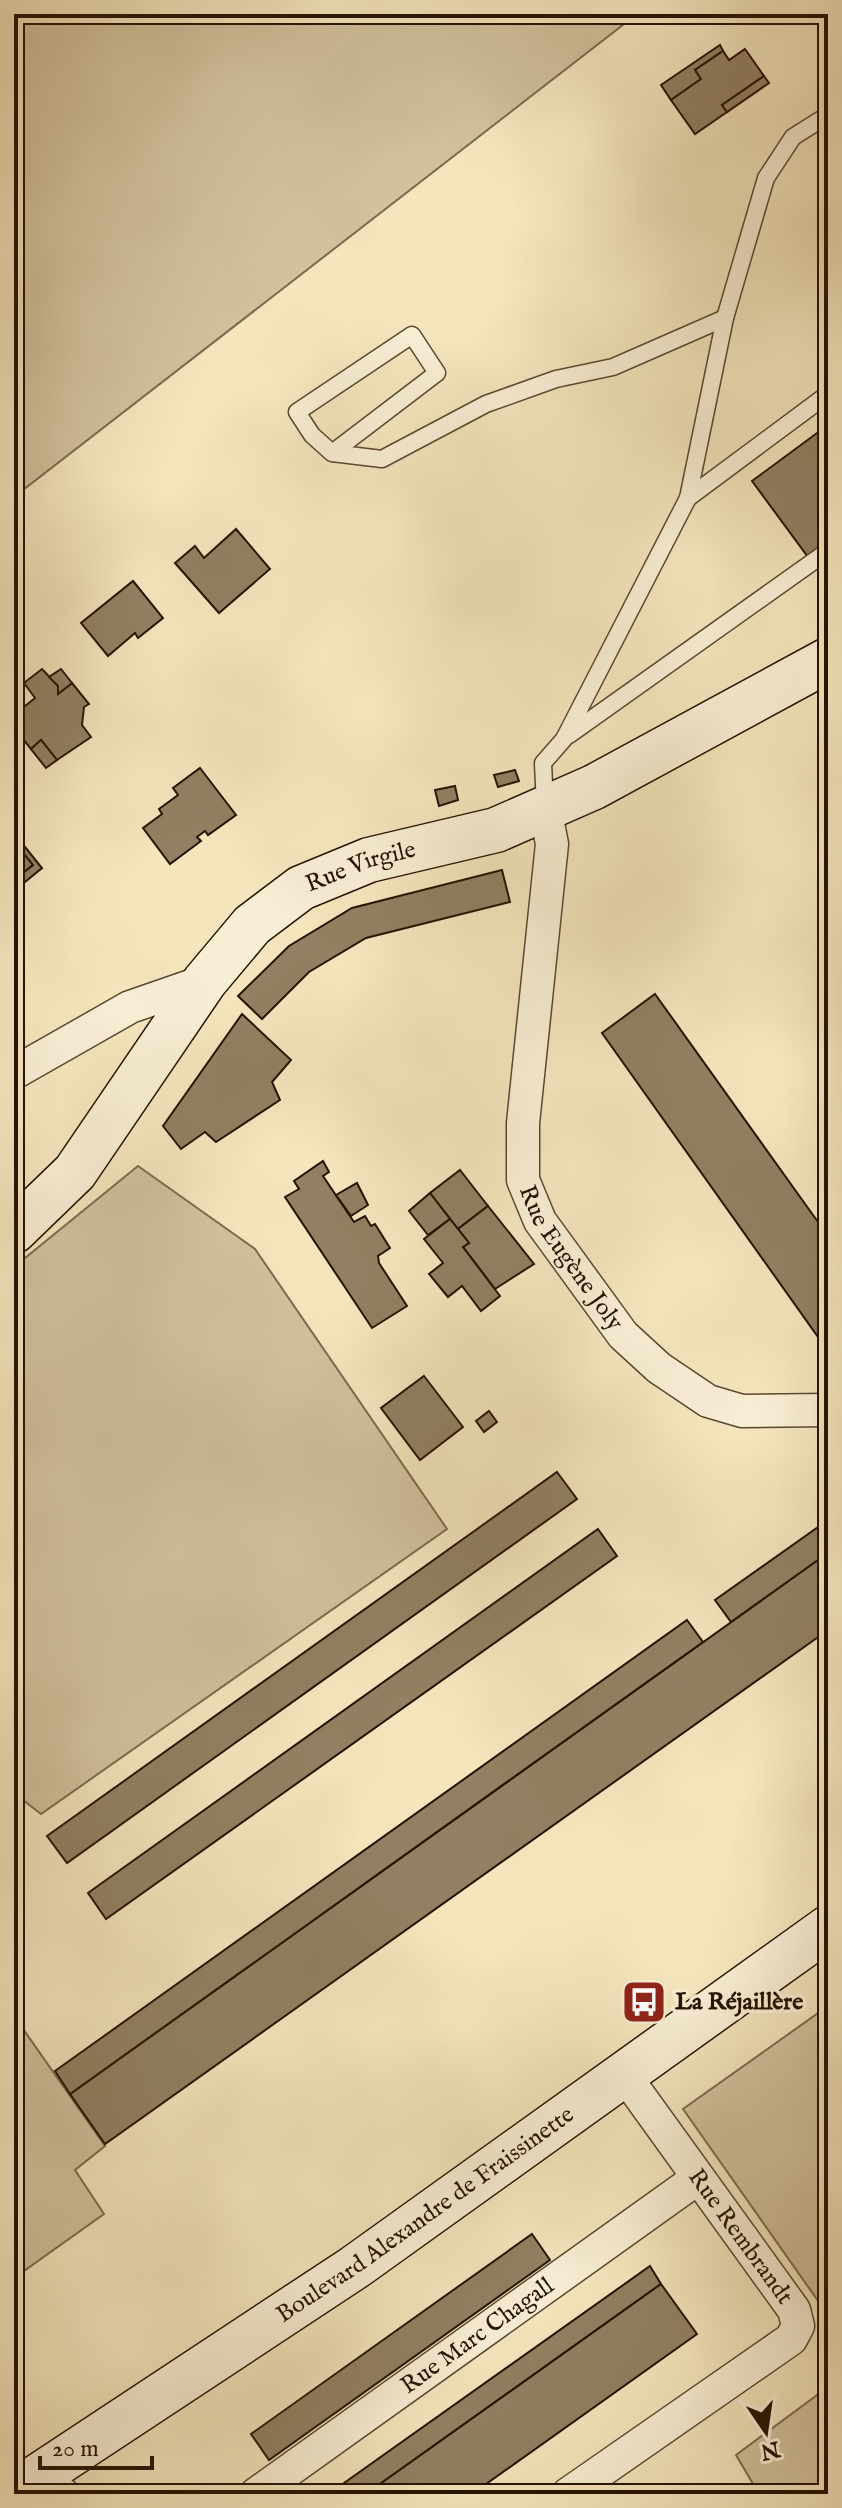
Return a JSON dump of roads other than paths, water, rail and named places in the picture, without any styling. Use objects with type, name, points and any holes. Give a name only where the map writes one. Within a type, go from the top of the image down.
[{"type":"street","name":"Rue Virgile","points":[[14,1231],[75,1172],[205,981],[252,925],[301,888],[369,860],[496,830],[594,787],[828,660]]},
{"type":"street","name":"Rue Eugène Joly","points":[[545,808],[552,844],[523,1123],[523,1180],[540,1221],[623,1335],[659,1368],[708,1401],[742,1411],[828,1410]]},
{"type":"street","points":[[14,1073],[130,1007],[205,981]]},
{"type":"street","name":"Boulevard Alexandre de Fraissinette","points":[[28,2489],[355,2267],[828,1928]]},
{"type":"street","name":"Rue Rembrandt","points":[[568,2494],[791,2339],[798,2326],[794,2310],[623,2073]]},
{"type":"street","name":"Rue Marc Chagall","points":[[256,2494],[698,2178]]},
{"type":"lane","points":[[564,739],[688,498],[725,318],[766,178],[793,137],[828,115]]},
{"type":"lane","points":[[332,453],[437,373],[412,335],[297,412],[312,435],[332,453],[382,459],[486,404],[556,379],[613,367],[725,318]]},
{"type":"lane","points":[[688,498],[828,394]]},
{"type":"lane","points":[[545,808],[543,763],[564,739],[828,551]]},
{"type":"place","name":"La Réjaillère","points":[[644,2002]]}]
